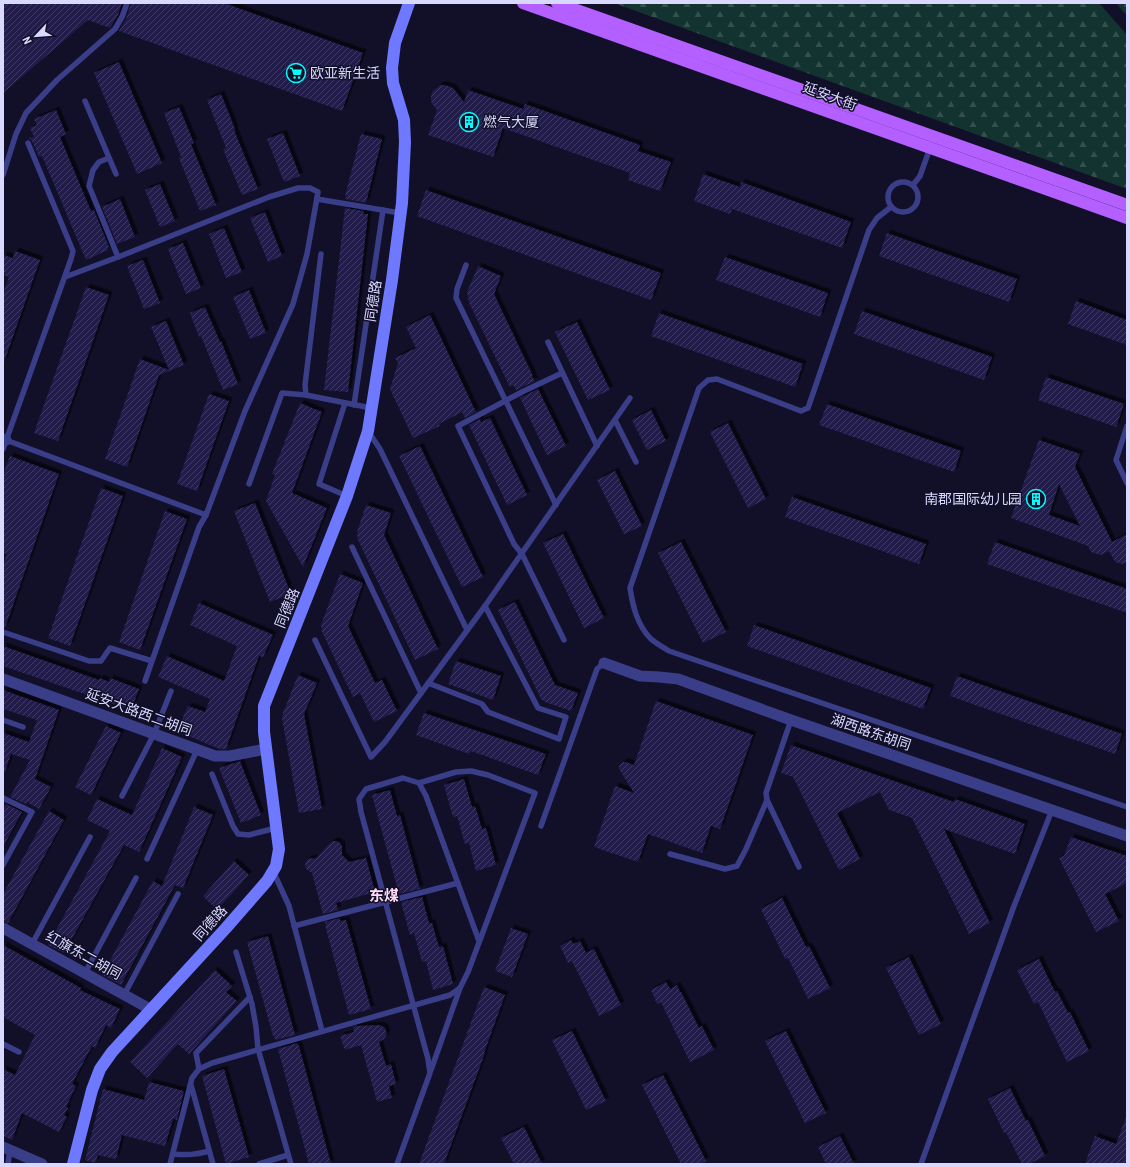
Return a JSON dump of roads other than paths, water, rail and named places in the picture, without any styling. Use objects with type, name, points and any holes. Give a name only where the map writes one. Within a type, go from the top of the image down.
[{"type":"main road","name":"延安大街","points":[[523,3],[1127,218]]},
{"type":"main road","name":"延安大街","points":[[557,3],[1127,204]]},
{"type":"street","name":"同德路","points":[[73,1164],[92,1090],[100,1069],[112,1052],[150,1009],[226,928],[267,881],[276,866],[279,849],[264,732],[264,706],[347,496],[368,431],[392,280],[400,213],[405,142],[404,120],[393,83],[392,68],[395,43],[409,3]]},
{"type":"street","name":"湖西路东胡同","points":[[604,663],[640,676],[678,679],[791,720],[1127,836]]},
{"type":"street","name":"延安大路西二胡同","points":[[3,679],[215,756],[230,756],[266,749]]},
{"type":"street","name":"红旗东二胡同","points":[[3,928],[150,1009]]},
{"type":"street","points":[[7,1149],[42,1164]]},
{"type":"lane","points":[[3,175],[16,134],[26,113],[57,80],[115,29],[122,17],[127,3]]},
{"type":"lane","points":[[85,101],[116,174]]},
{"type":"lane","points":[[28,143],[73,251],[65,277],[4,443],[206,515]]},
{"type":"lane","points":[[913,185],[920,176],[930,148]]},
{"type":"lane","points":[[109,158],[99,162],[93,170],[88,186],[118,256]]},
{"type":"lane","points":[[902,182],[908,182],[913,185],[918,195],[916,205],[904,212],[891,207],[888,202],[888,196],[892,186],[902,182]]},
{"type":"lane","points":[[65,277],[269,197],[298,188],[310,188],[318,192],[307,254],[293,304],[245,410],[206,515],[199,527],[145,681]]},
{"type":"lane","points":[[317,199],[400,213]]},
{"type":"lane","points":[[891,207],[877,218],[869,230],[808,408],[802,411],[718,379],[708,380],[700,388],[630,588],[634,609],[640,626],[651,639],[669,651],[1127,807]]},
{"type":"lane","points":[[354,405],[383,210]]},
{"type":"lane","points":[[306,395],[305,385],[321,254]]},
{"type":"lane","points":[[466,264],[457,289],[456,298],[556,505]]},
{"type":"lane","points":[[548,342],[597,446]]},
{"type":"lane","points":[[562,372],[458,426],[514,544],[522,554],[564,640]]},
{"type":"lane","points":[[249,484],[282,393],[306,395],[372,408]]},
{"type":"lane","points":[[315,640],[371,757],[385,742],[485,606],[630,398]]},
{"type":"lane","points":[[345,403],[320,484],[347,496]]},
{"type":"lane","points":[[615,420],[636,462]]},
{"type":"lane","points":[[1127,426],[1116,460],[1127,483]]},
{"type":"lane","points":[[368,431],[380,449],[467,630]]},
{"type":"lane","points":[[352,548],[421,693]]},
{"type":"lane","points":[[428,683],[482,704],[488,712],[559,739],[566,717],[538,708],[485,606]]},
{"type":"lane","points":[[3,632],[89,662],[101,661],[110,648],[152,661]]},
{"type":"lane","points":[[541,826],[597,668],[604,663]]},
{"type":"lane","points":[[122,796],[154,734],[171,691]]},
{"type":"lane","points":[[3,720],[23,727]]},
{"type":"lane","points":[[791,720],[766,793],[767,800],[799,867]]},
{"type":"lane","points":[[147,859],[197,750]]},
{"type":"lane","points":[[397,1164],[430,1073],[460,988],[535,793],[488,775],[472,771],[456,772],[419,783],[403,778],[388,781],[366,789],[359,799],[361,812],[428,1059],[430,1073]]},
{"type":"lane","points":[[212,774],[233,826],[238,834],[249,835],[276,828]]},
{"type":"lane","points":[[419,783],[426,796],[479,941]]},
{"type":"lane","points":[[3,798],[32,812],[3,865]]},
{"type":"lane","points":[[670,854],[725,869],[737,866],[767,800]]},
{"type":"lane","points":[[921,1164],[1014,906],[1052,810]]},
{"type":"lane","points":[[32,944],[90,837]]},
{"type":"lane","points":[[273,871],[289,906],[322,1031]]},
{"type":"lane","points":[[85,973],[136,878]]},
{"type":"lane","points":[[294,926],[458,883]]},
{"type":"lane","points":[[124,994],[178,894]]},
{"type":"lane","points":[[236,952],[250,997],[256,1027],[258,1049],[290,1164]]},
{"type":"lane","points":[[170,1164],[190,1084],[198,1069],[212,1063],[258,1049],[450,995],[460,988]]},
{"type":"lane","points":[[198,1069],[196,1053],[250,997]]},
{"type":"lane","points":[[3,1044],[19,1052]]},
{"type":"lane","points":[[190,1084],[213,1164]]},
{"type":"lane","points":[[7,1149],[8,1164]]},
{"type":"lane","points":[[173,1154],[189,1155],[209,1151]]},
{"type":"lane","points":[[259,1164],[288,1155]]},
{"type":"place","name":"欧亚新生活","points":[[296,73]]},
{"type":"place","name":"燃气大厦","points":[[469,122]]},
{"type":"place","name":"南郡国际幼儿园","points":[[1036,499]]},
{"type":"district","name":"东煤","points":[[384,896]]}]
